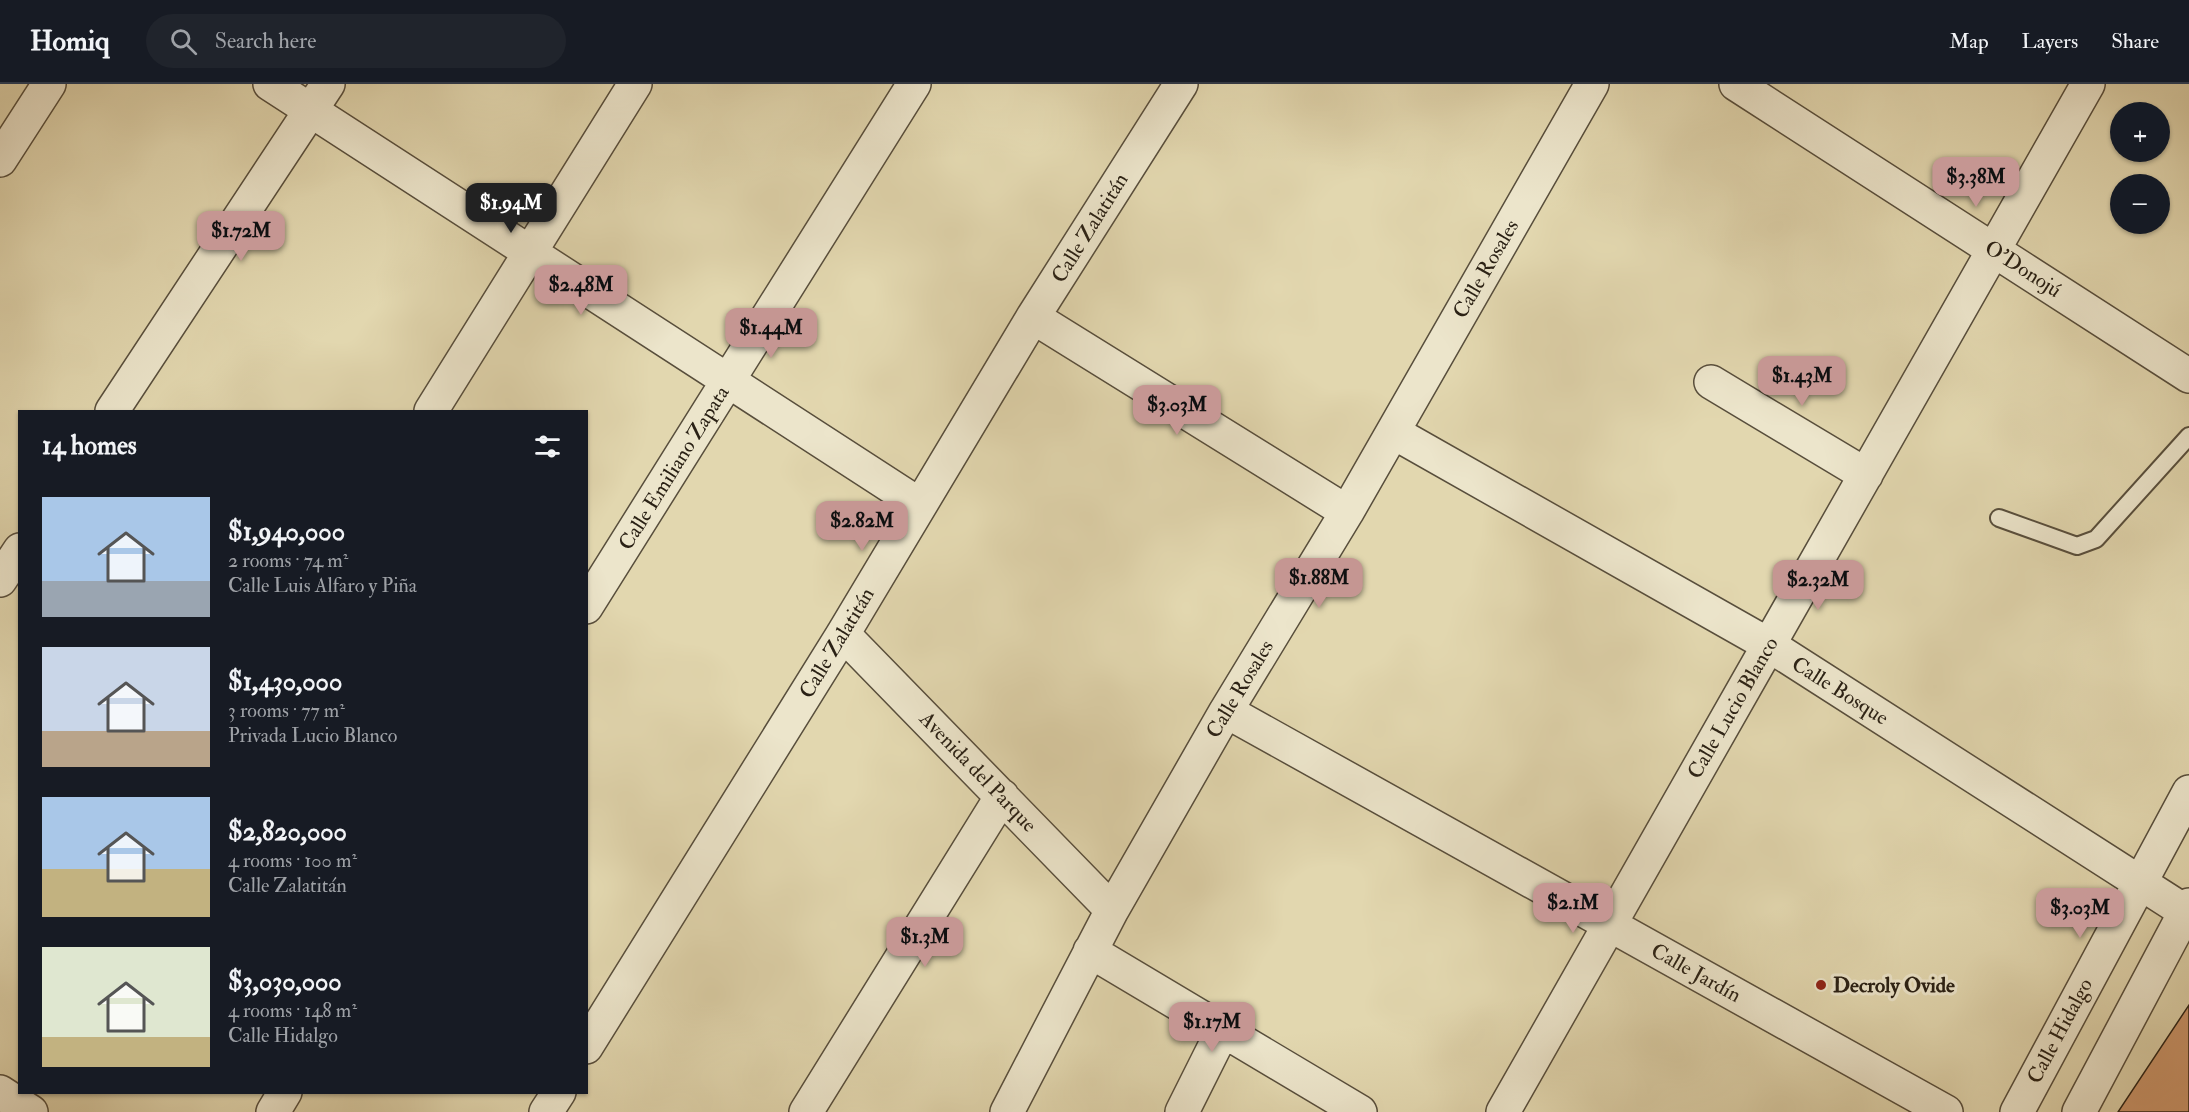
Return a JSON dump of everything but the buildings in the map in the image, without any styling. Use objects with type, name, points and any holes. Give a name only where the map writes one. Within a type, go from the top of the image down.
[{"type":"street","points":[[0,160],[50,84]]},
{"type":"street","points":[[270,84],[319,97],[530,252],[920,505]]},
{"type":"street","points":[[432,410],[635,84]]},
{"type":"street","name":"Calle Emiliano Zapata","points":[[588,604],[914,84]]},
{"type":"street","name":"Calle Zalatitán","points":[[588,1044],[843,634],[1033,317],[1181,84]]},
{"type":"street","name":"Calle Rosales","points":[[1006,1112],[1112,910],[1226,711],[1347,512],[1592,84]]},
{"type":"street","name":"O'Donojú","points":[[1736,84],[2189,376]]},
{"type":"street","name":"Calle Lucio Blanco","points":[[1503,1112],[2088,84]]},
{"type":"street","points":[[113,410],[319,97]]},
{"type":"street","points":[[1033,317],[1347,512]]},
{"type":"street","points":[[1711,382],[1866,475]]},
{"type":"street","name":"Calle Bosque","points":[[1392,432],[1769,645],[2188,910]]},
{"type":"street","points":[[0,580],[18,553]]},
{"type":"street","name":"Avenida del Parque","points":[[843,634],[1112,910]]},
{"type":"street","name":"Calle Jardín","points":[[1226,711],[1946,1112]]},
{"type":"street","name":"Calle Hidalgo","points":[[2017,1112],[2189,792]]},
{"type":"street","points":[[806,1112],[1002,796]]},
{"type":"street","points":[[2079,1112],[2188,910]]},
{"type":"street","points":[[1090,951],[1360,1112]]},
{"type":"street","points":[[1182,1112],[1223,1030]]},
{"type":"street","points":[[273,1112],[284,1094]]},
{"type":"street","points":[[546,1112],[558,1094]]},
{"type":"lane","points":[[1999,518],[2077,546],[2096,539],[2189,436]]},
{"type":"place","name":"Decroly Ovide","points":[[1821,985]]}]
